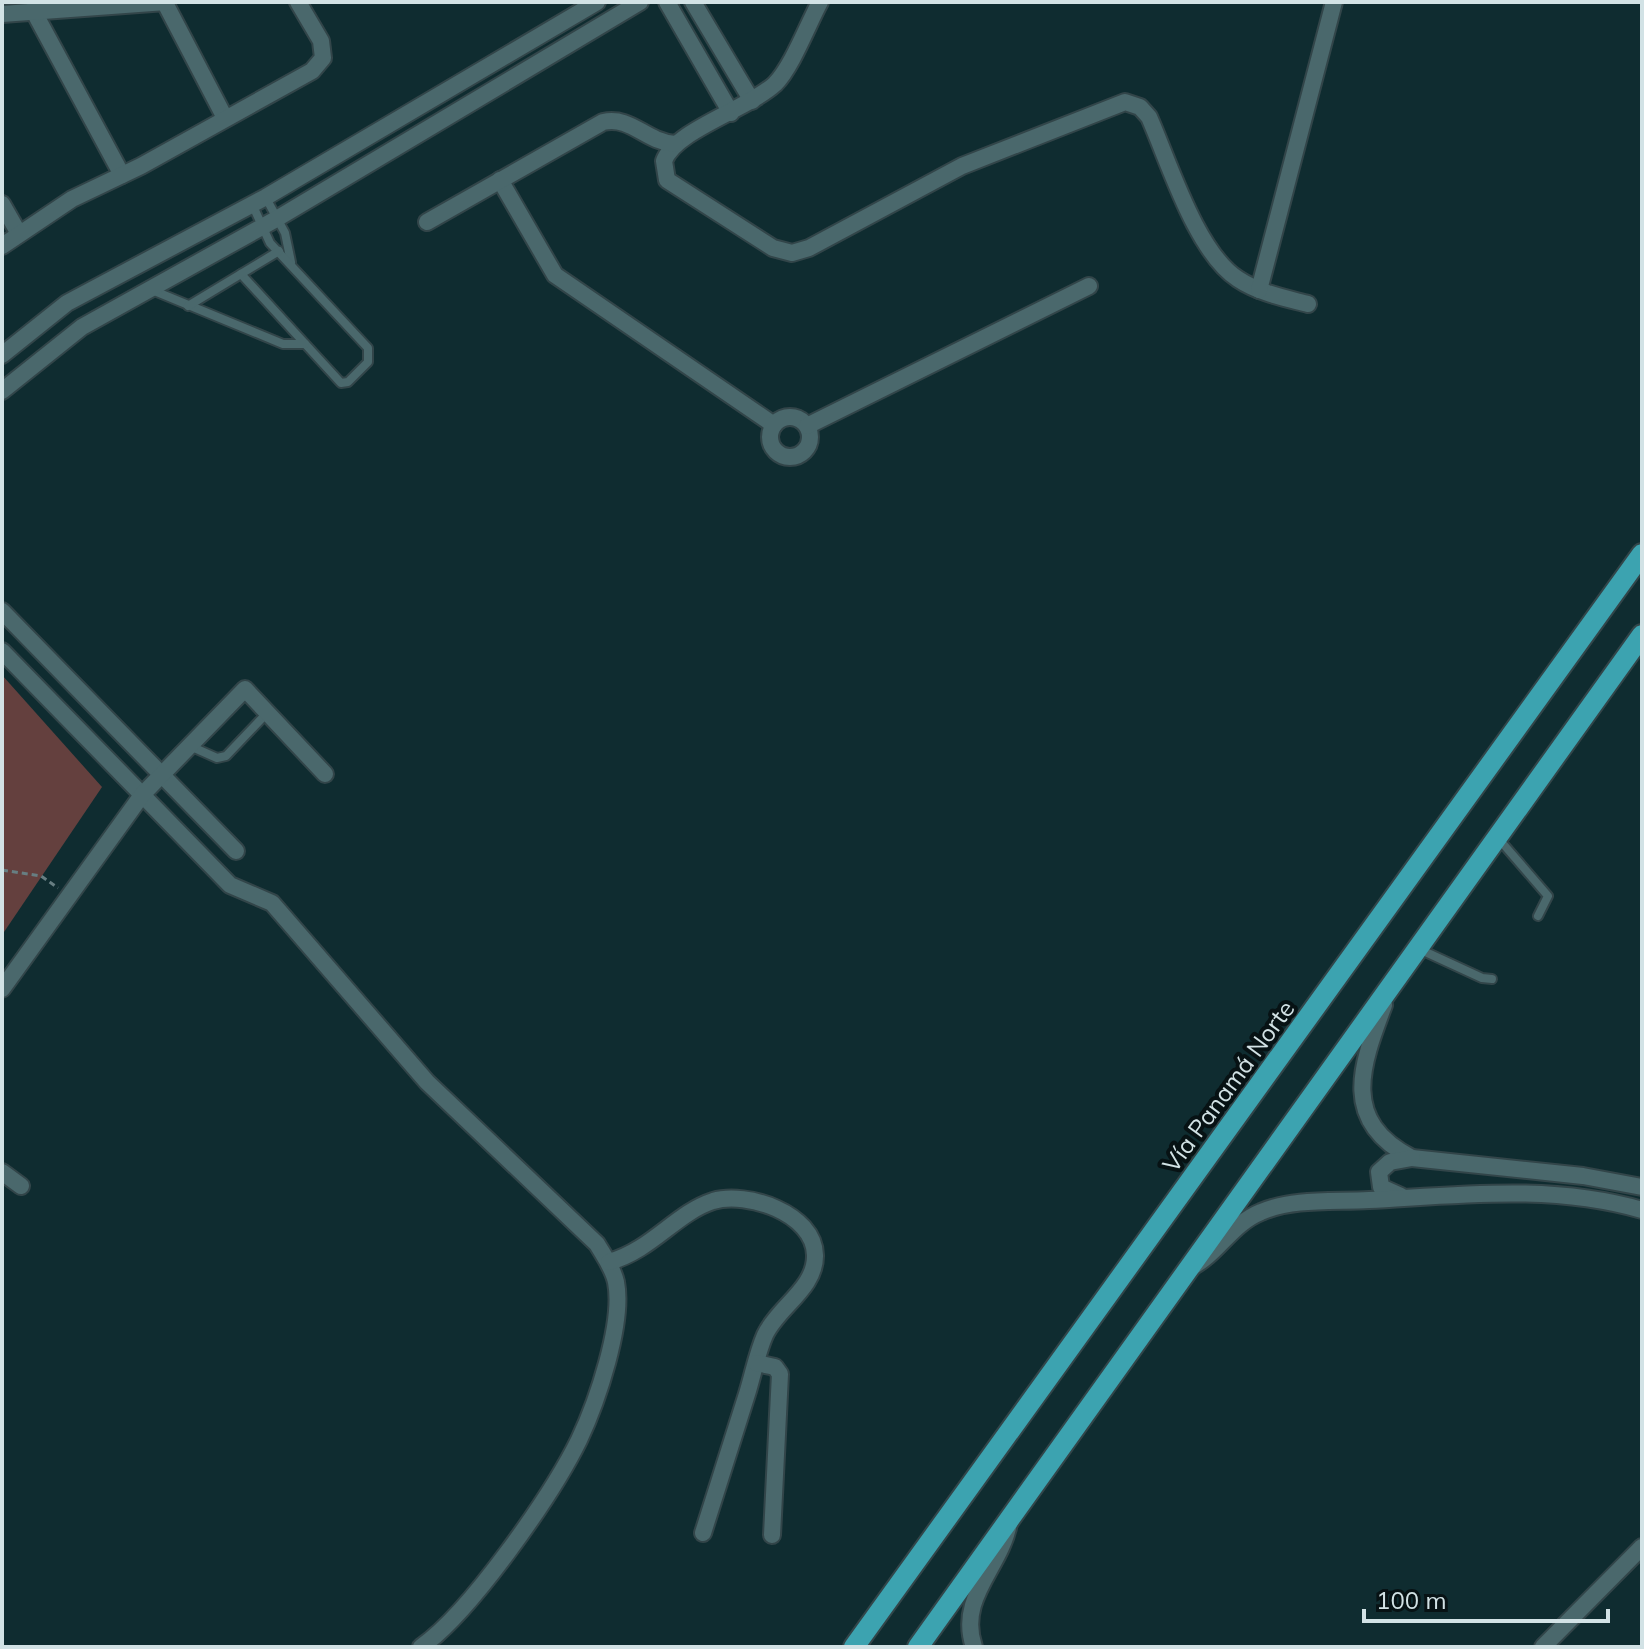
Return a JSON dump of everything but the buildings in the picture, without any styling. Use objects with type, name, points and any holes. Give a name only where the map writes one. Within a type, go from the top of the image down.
[{"type":"main road","name":"Vía Panamá Norte","points":[[854,1647],[1642,554]]},
{"type":"main road","points":[[918,1647],[1642,635]]},
{"type":"street","points":[[2,14],[166,2],[225,118]]},
{"type":"street","points":[[2,246],[18,232],[72,199],[312,71],[323,58],[321,41],[298,2]]},
{"type":"street","points":[[2,355],[67,303],[259,201],[597,2]]},
{"type":"street","points":[[2,391],[82,327],[278,218],[640,2]]},
{"type":"street","points":[[667,2],[731,113]]},
{"type":"street","points":[[693,2],[752,101]]},
{"type":"street","points":[[820,2],[777,82],[752,101],[675,144],[664,161],[667,180],[773,248],[792,253],[809,248],[962,166],[1125,102],[1140,107],[1149,117],[1198,228],[1215,256],[1236,278],[1259,290],[1308,304]]},
{"type":"street","points":[[1259,290],[1329,4]]},
{"type":"street","points":[[33,10],[122,175]]},
{"type":"street","points":[[427,222],[603,122],[615,120],[627,123],[649,139],[675,144]]},
{"type":"street","points":[[500,180],[555,275],[774,425]]},
{"type":"street","points":[[2,204],[18,232]]},
{"type":"street","points":[[807,426],[1089,286]]},
{"type":"street","points":[[787,417],[802,420],[807,426],[810,434],[805,451],[789,458],[774,450],[770,433],[774,425],[787,417]]},
{"type":"street","points":[[2,611],[236,851]]},
{"type":"street","points":[[2,651],[230,885],[272,903],[427,1082],[597,1244],[609,1262],[616,1282],[616,1311],[607,1361],[579,1439],[540,1505],[496,1565],[451,1622],[421,1647]]},
{"type":"street","points":[[2,989],[142,795],[245,689],[325,774]]},
{"type":"street","points":[[1390,988],[1361,1070],[1362,1097],[1380,1134],[1412,1158]]},
{"type":"street","points":[[1407,1198],[1385,1190],[1378,1177],[1385,1165],[1412,1158],[1642,1187]]},
{"type":"street","points":[[2,1172],[21,1186]]},
{"type":"street","points":[[1613,1203],[1616,1182]]},
{"type":"street","points":[[1190,1268],[1207,1260],[1239,1225],[1272,1208],[1531,1192],[1642,1210]]},
{"type":"street","points":[[609,1262],[637,1253],[713,1201],[734,1198],[759,1203],[793,1218],[810,1234],[816,1252],[814,1270],[773,1320],[756,1363],[703,1533]]},
{"type":"street","points":[[756,1363],[775,1367],[780,1374],[772,1535]]},
{"type":"street","points":[[974,1647],[969,1629],[971,1606],[1006,1543],[1009,1521]]},
{"type":"street","points":[[1543,1647],[1642,1547]]},
{"type":"lane","points":[[259,201],[278,218],[285,233],[291,262]]},
{"type":"lane","points":[[241,274],[341,383],[348,382],[371,355],[279,251],[262,227],[259,201]]},
{"type":"lane","points":[[188,306],[279,251]]},
{"type":"lane","points":[[151,289],[291,346],[305,344]]},
{"type":"lane","points":[[190,746],[217,758],[226,756],[267,713]]},
{"type":"lane","points":[[1497,837],[1548,896],[1538,916]]},
{"type":"lane","points":[[1418,948],[1492,979]]},
{"type":"path","points":[[2,870],[41,876],[68,896]]},
{"type":"shaded area","points":[[2,675],[102,787],[2,935]]}]
